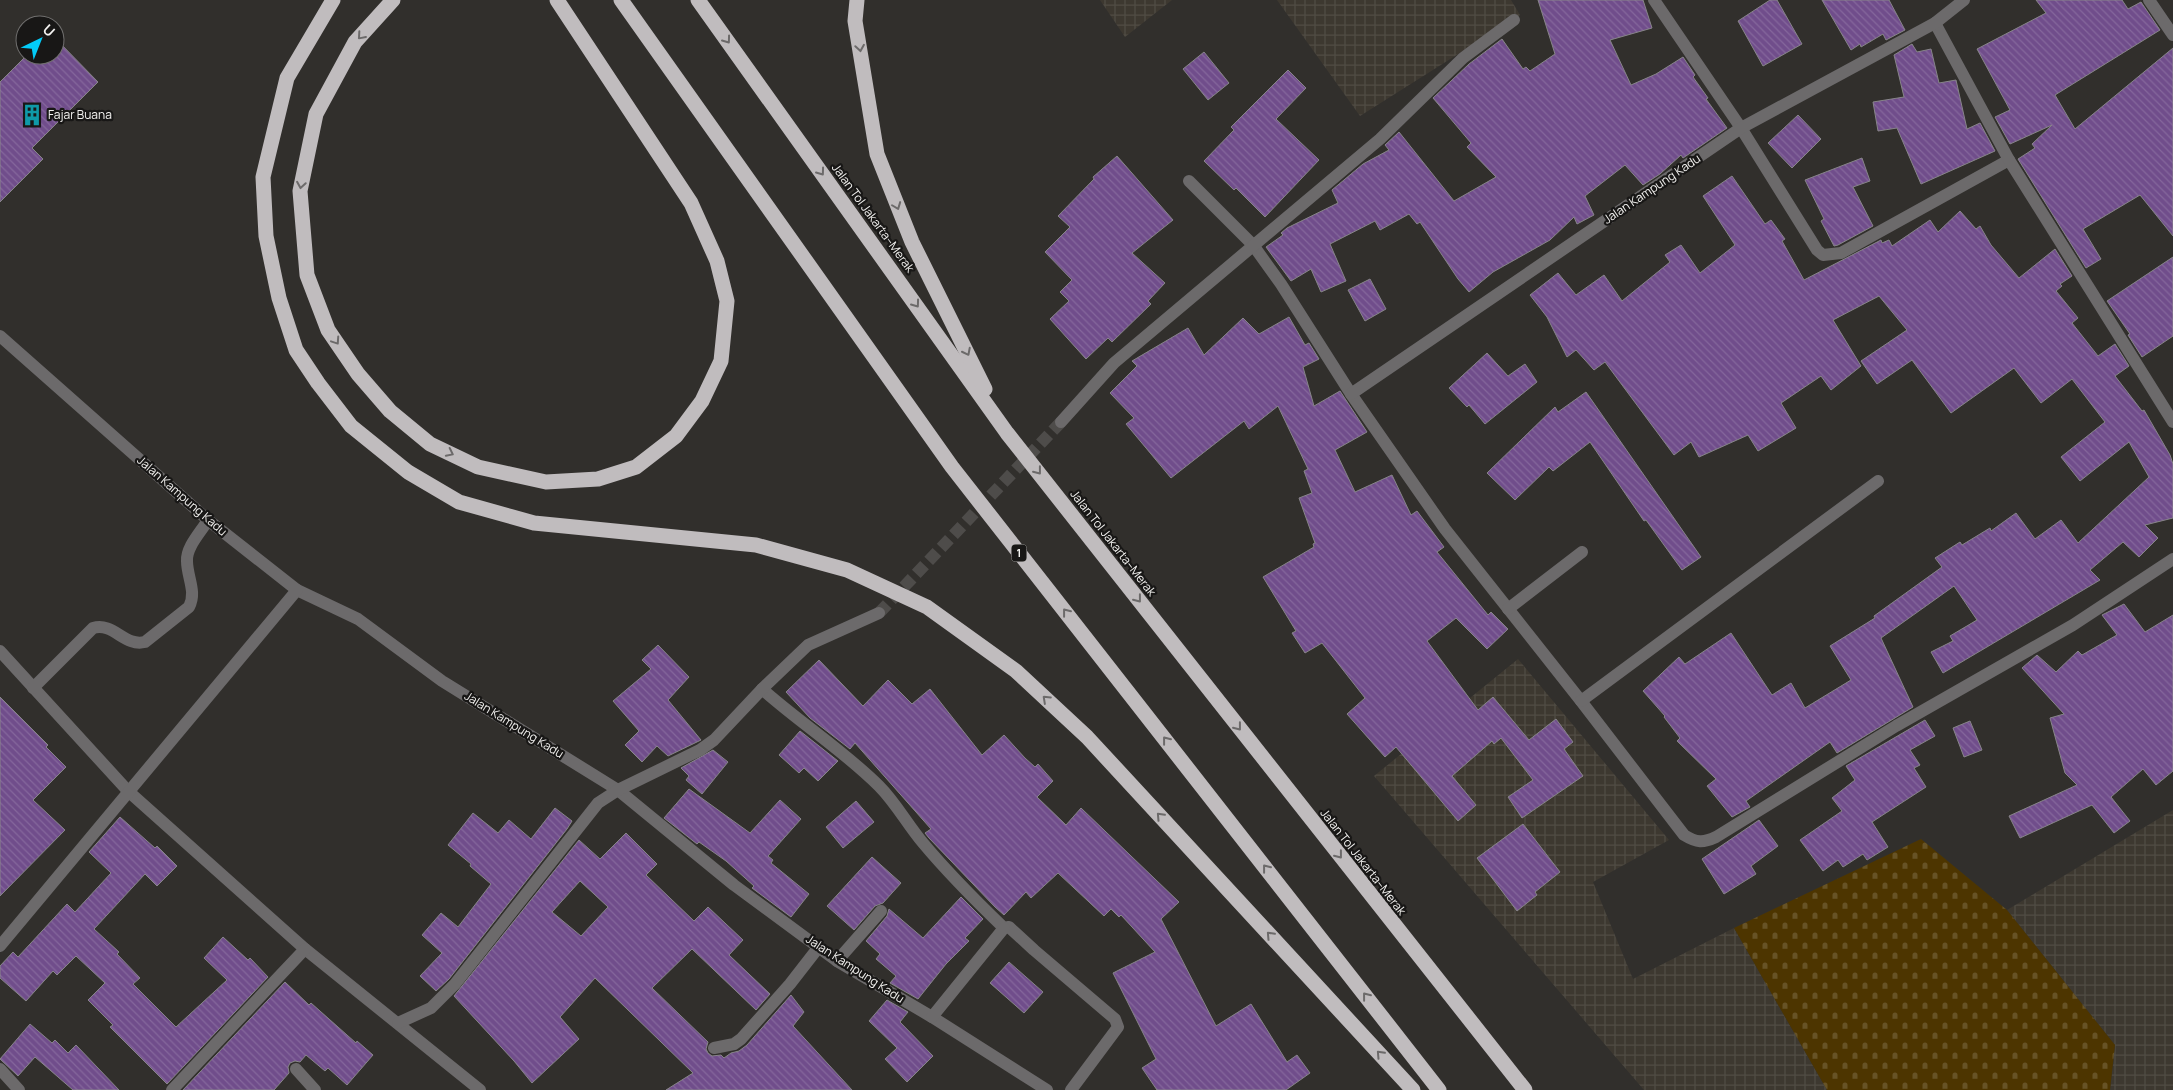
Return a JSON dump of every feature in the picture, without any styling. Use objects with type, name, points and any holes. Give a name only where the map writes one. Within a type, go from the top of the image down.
[{"type":"highway","points":[[333,0],[287,78],[263,177],[264,206],[266,236],[279,298],[296,350],[318,383],[351,426],[408,472],[459,502],[534,523],[756,545],[847,570],[928,607],[1016,671],[1087,737],[1413,1090]]},
{"type":"highway","points":[[393,0],[355,42],[316,114],[300,191],[306,274],[328,330],[358,374],[390,411],[430,444],[478,467],[546,482],[598,479],[636,467],[676,436],[702,401],[721,361],[727,301],[717,261],[691,203],[557,0]]},
{"type":"highway","name":"1","points":[[620,0],[952,467],[1439,1090]]},
{"type":"highway","name":"Jalan Tol Jakarta–Merak","points":[[698,0],[1008,433],[1525,1090]]},
{"type":"highway","points":[[850,0],[877,154],[912,242],[1008,433]]},
{"type":"highway","points":[[855,21],[857,0]]},
{"type":"street","points":[[1654,0],[1741,128],[1817,250],[1829,256],[1841,253],[2009,160]]},
{"type":"street","name":"Jalan Kampung Kadu","points":[[1351,394],[1741,128],[1935,23],[1964,0]]},
{"type":"street","points":[[2149,0],[2173,35]]},
{"type":"street","points":[[1061,422],[1114,363],[1380,139],[1462,58],[1514,20]]},
{"type":"street","points":[[1935,23],[2009,160],[2173,422]]},
{"type":"street","points":[[1189,181],[1253,245],[1281,284],[1351,394],[1445,529],[1581,700],[1684,835],[1702,843],[1716,837],[1896,726],[2073,625],[2173,559]]},
{"type":"street","name":"Jalan Kampung Kadu","points":[[0,336],[208,520],[297,590],[358,619],[442,681],[618,790],[734,885],[818,948],[932,1017],[1028,1086],[1047,1090]]},
{"type":"street","points":[[1581,700],[1878,481]]},
{"type":"street","points":[[33,688],[93,628],[102,626],[109,628],[129,642],[136,644],[145,642],[189,607],[193,599],[186,561],[188,550],[208,520]]},
{"type":"street","points":[[1508,609],[1582,552]]},
{"type":"street","points":[[0,946],[297,590]]},
{"type":"street","points":[[398,1023],[431,1008],[442,998],[598,803],[618,790],[700,750],[714,740],[762,689],[808,645],[879,613]]},
{"type":"street","points":[[0,652],[128,791],[305,949],[480,1090]]},
{"type":"street","points":[[762,689],[870,777],[899,808],[937,860],[1004,928]]},
{"type":"street","points":[[837,960],[881,911]]},
{"type":"street","points":[[932,1017],[1004,928],[1010,927],[1115,1019],[1118,1027],[1071,1090]]},
{"type":"street","points":[[714,1048],[734,1044],[741,1039],[790,984],[818,948]]},
{"type":"street","points":[[172,1090],[305,949]]},
{"type":"street","points":[[0,1069],[19,1090]]},
{"type":"street","points":[[296,1070],[315,1090]]},
{"type":"shaded area","points":[[1100,0],[1172,0],[1125,37]]},
{"type":"shaded area","points":[[1277,0],[1511,0],[1520,15],[1360,116]]},
{"type":"shaded area","points":[[1518,659],[1669,840],[1593,882],[1633,979],[1734,928],[1827,1090],[1644,1090],[1374,776]]},
{"type":"shaded area","points":[[2173,810],[2173,1090],[2110,1090],[2115,1045],[2007,910]]},
{"type":"green space","points":[[1921,839],[2007,910],[2115,1045],[2110,1090],[1827,1090],[1734,928]]},
{"type":"building","points":[[1538,0],[1643,0],[1652,28],[1610,40],[1631,85],[1656,74],[1683,57],[1695,75],[1693,77],[1708,98],[1706,99],[1727,128],[1683,158],[1681,155],[1660,174],[1643,185],[1625,165],[1585,196],[1594,215],[1577,224],[1574,217],[1550,240],[1493,272],[1469,292],[1458,279],[1420,222],[1417,224],[1409,214],[1380,230],[1375,221],[1330,244],[1346,281],[1321,292],[1311,269],[1291,281],[1266,247],[1283,235],[1281,233],[1287,228],[1338,203],[1332,190],[1363,164],[1389,150],[1385,145],[1399,132],[1454,201],[1496,177],[1467,147],[1471,143],[1433,98],[1469,64],[1502,39],[1523,69],[1526,67],[1530,71],[1555,54]]},
{"type":"building","points":[[1770,0],[1777,0],[1802,44],[1763,66],[1738,21]]},
{"type":"building","points":[[1822,0],[1889,0],[1905,30],[1886,40],[1883,34],[1861,47],[1860,44],[1851,50]]},
{"type":"building","points":[[2036,0],[2122,0],[2128,9],[2141,2],[2160,30],[2055,95],[2075,129],[2173,48],[2173,236],[2140,195],[2083,229],[2101,259],[2086,268],[2018,159],[2035,148],[2032,144],[2052,125],[2010,144],[1995,117],[2010,110],[1977,49],[2046,13]]},
{"type":"building","points":[[1912,44],[1917,52],[1931,49],[1939,83],[1956,80],[1967,129],[1980,123],[1995,151],[1921,184],[1897,128],[1878,131],[1873,102],[1904,97],[1894,55]]},
{"type":"building","name":"Fajar Buana","points":[[65,48],[98,82],[32,148],[43,159],[0,202],[0,82],[17,65],[65,65]]},
{"type":"building","points":[[1204,52],[1229,83],[1208,100],[1183,69]]},
{"type":"building","points":[[1288,70],[1306,88],[1276,119],[1319,160],[1265,217],[1236,188],[1234,190],[1204,161],[1234,130],[1231,127]]},
{"type":"building","points":[[1798,115],[1821,139],[1792,168],[1768,143]]},
{"type":"building","points":[[1117,156],[1173,220],[1132,253],[1165,283],[1148,301],[1151,304],[1112,342],[1108,338],[1086,359],[1050,319],[1069,301],[1060,292],[1072,280],[1045,252],[1070,227],[1058,216],[1094,179],[1093,177]]},
{"type":"building","points":[[1862,158],[1870,181],[1853,187],[1873,226],[1834,246],[1821,221],[1824,219],[1805,180]]},
{"type":"building","points":[[1732,176],[1765,224],[1771,220],[1785,239],[1782,241],[1804,280],[1881,240],[1882,243],[1889,240],[1892,246],[1930,220],[1938,232],[1960,211],[1976,229],[1980,226],[1991,245],[2019,278],[2055,249],[2072,276],[2060,284],[2062,286],[2056,291],[2078,318],[2072,323],[2098,356],[2115,344],[2129,366],[2115,376],[2142,411],[2144,410],[2170,455],[2173,464],[2173,518],[2145,525],[2158,538],[2139,557],[2123,542],[2090,570],[2100,580],[1943,673],[1931,652],[1953,641],[1950,636],[1977,620],[1954,586],[1881,638],[1913,707],[1837,753],[1830,742],[1746,801],[1750,807],[1732,817],[1707,786],[1716,779],[1677,741],[1680,738],[1665,716],[1643,691],[1679,657],[1685,664],[1731,633],[1772,695],[1791,683],[1805,708],[1851,680],[1830,646],[1875,618],[1874,616],[1942,567],[1935,558],[1960,542],[1962,545],[1990,528],[1991,531],[2016,513],[2035,539],[2061,520],[2078,543],[2149,477],[2129,442],[2080,481],[2061,457],[2105,422],[2072,379],[2041,403],[2014,368],[1951,413],[1912,360],[1877,384],[1861,361],[1907,330],[1879,296],[1833,320],[1861,366],[1831,390],[1821,376],[1781,403],[1796,428],[1758,451],[1748,435],[1699,457],[1691,442],[1674,455],[1605,362],[1594,370],[1576,350],[1567,357],[1547,317],[1530,295],[1558,273],[1576,295],[1604,275],[1622,301],[1670,262],[1665,255],[1681,245],[1700,273],[1735,245],[1703,196]]},
{"type":"building","points":[[2173,257],[2173,336],[2142,357],[2128,335],[2130,334],[2107,301]]},
{"type":"building","points":[[1370,279],[1386,309],[1365,321],[1348,290]]},
{"type":"building","points":[[1289,317],[1305,345],[1309,343],[1319,359],[1303,367],[1314,406],[1340,391],[1367,432],[1335,450],[1355,492],[1392,475],[1411,515],[1417,511],[1444,547],[1437,552],[1488,615],[1491,612],[1508,629],[1487,649],[1456,618],[1427,641],[1478,710],[1493,697],[1529,740],[1556,719],[1573,742],[1564,749],[1583,776],[1522,818],[1508,797],[1533,780],[1501,738],[1494,744],[1492,741],[1452,776],[1476,805],[1458,821],[1396,747],[1385,757],[1347,714],[1365,698],[1322,643],[1305,653],[1292,633],[1296,631],[1263,577],[1314,547],[1313,544],[1315,543],[1299,498],[1312,493],[1304,471],[1308,469],[1278,406],[1249,429],[1244,421],[1171,478],[1126,424],[1134,418],[1110,393],[1137,366],[1132,361],[1188,328],[1204,355],[1243,318],[1259,334]]},
{"type":"building","points":[[1487,353],[1508,376],[1525,364],[1537,382],[1485,424],[1469,405],[1467,407],[1449,388]]},
{"type":"building","points":[[1586,392],[1701,557],[1682,570],[1646,520],[1644,521],[1590,442],[1553,471],[1549,467],[1515,500],[1487,473],[1555,407],[1558,412]]},
{"type":"building","points":[[2124,604],[2145,632],[2173,615],[2173,771],[2156,785],[2143,769],[2111,797],[2130,821],[2114,833],[2092,805],[2020,838],[2009,816],[2077,785],[2065,773],[2050,718],[2064,714],[2022,668],[2037,655],[2056,672],[2078,651],[2082,655],[2117,635],[2102,615]]},
{"type":"building","points":[[658,645],[689,677],[668,700],[701,740],[668,756],[657,746],[642,762],[625,745],[639,731],[613,701],[651,669],[642,660]]},
{"type":"building","points":[[819,660],[863,706],[888,680],[912,704],[930,689],[982,755],[1004,735],[1025,758],[1035,767],[1038,764],[1053,781],[1037,797],[1066,825],[1081,808],[1179,902],[1161,919],[1216,1026],[1251,1004],[1287,1062],[1297,1055],[1310,1073],[1286,1090],[1157,1090],[1142,1068],[1156,1059],[1113,973],[1155,952],[1121,915],[1119,917],[1111,909],[1104,916],[1058,873],[1031,898],[1026,892],[1004,915],[929,838],[925,833],[931,829],[855,743],[850,749],[810,718],[786,692]]},
{"type":"building","points":[[0,697],[48,745],[46,747],[66,767],[33,800],[65,830],[0,896]]},
{"type":"building","points":[[1925,720],[1935,736],[1910,750],[1920,765],[1914,768],[1926,787],[1872,822],[1888,847],[1867,860],[1863,854],[1843,867],[1838,860],[1823,871],[1800,840],[1842,811],[1832,798],[1855,780],[1846,766]]},
{"type":"building","points":[[1970,721],[1982,750],[1964,757],[1953,728]]},
{"type":"building","points":[[800,731],[838,761],[818,781],[804,768],[799,773],[779,755]]},
{"type":"building","points":[[713,750],[728,762],[702,794],[686,780],[689,776],[681,768]]},
{"type":"building","points":[[689,789],[750,833],[780,800],[801,819],[768,856],[773,860],[771,863],[809,894],[791,917],[752,888],[754,886],[726,861],[699,842],[697,844],[664,818]]},
{"type":"building","points":[[856,801],[874,822],[843,848],[826,827]]},
{"type":"building","points":[[555,808],[572,821],[567,829],[449,979],[436,991],[420,976],[442,953],[422,935],[441,913],[458,927],[491,884],[448,845],[473,813],[498,833],[509,820],[531,839]]},
{"type":"building","points":[[120,817],[155,848],[157,846],[177,866],[157,886],[145,874],[94,929],[119,952],[117,954],[140,978],[133,984],[176,1027],[227,980],[204,958],[223,937],[248,960],[250,958],[268,977],[167,1084],[110,1027],[113,1025],[88,1000],[105,983],[76,956],[57,975],[53,971],[26,1001],[0,978],[0,966],[13,952],[18,957],[67,904],[75,912],[111,873],[89,852]]},
{"type":"building","points":[[1759,820],[1778,846],[1751,866],[1756,874],[1724,894],[1702,859]]},
{"type":"building","points":[[1523,824],[1560,872],[1535,892],[1537,895],[1517,911],[1477,858]]},
{"type":"building","points":[[626,833],[657,864],[646,875],[694,921],[708,907],[743,940],[729,955],[770,994],[756,1010],[692,949],[652,988],[708,1042],[706,1049],[708,1053],[712,1056],[721,1055],[724,1058],[731,1053],[739,1051],[747,1045],[791,995],[804,1012],[793,1026],[852,1090],[666,1090],[693,1073],[595,978],[560,1017],[579,1039],[532,1083],[454,996],[579,840],[600,859]],"holes":[[[580,881],[608,907],[581,936],[552,912]]]},
{"type":"building","points":[[872,857],[901,883],[883,903],[875,906],[854,930],[827,906]]},
{"type":"building","points":[[961,897],[983,919],[965,938],[969,941],[946,964],[918,999],[890,983],[896,976],[876,959],[880,954],[866,941],[887,916],[889,909],[923,938]]},
{"type":"building","points":[[1009,962],[1043,992],[1024,1013],[990,983]]},
{"type":"building","points":[[285,982],[309,1005],[311,1003],[356,1043],[357,1041],[373,1055],[347,1085],[328,1068],[325,1071],[306,1055],[300,1062],[290,1063],[288,1067],[289,1073],[274,1090],[183,1090]]},
{"type":"building","points":[[887,1000],[908,1012],[900,1022],[933,1056],[907,1082],[885,1059],[897,1048],[869,1021]]},
{"type":"building","points":[[30,1024],[52,1043],[55,1040],[68,1053],[76,1045],[119,1090],[73,1090],[35,1057],[18,1076],[0,1059]]},
{"type":"tunnel","points":[[879,613],[1061,422]]},
{"type":"place","name":"Fajar Buana","points":[[32,115]]}]
